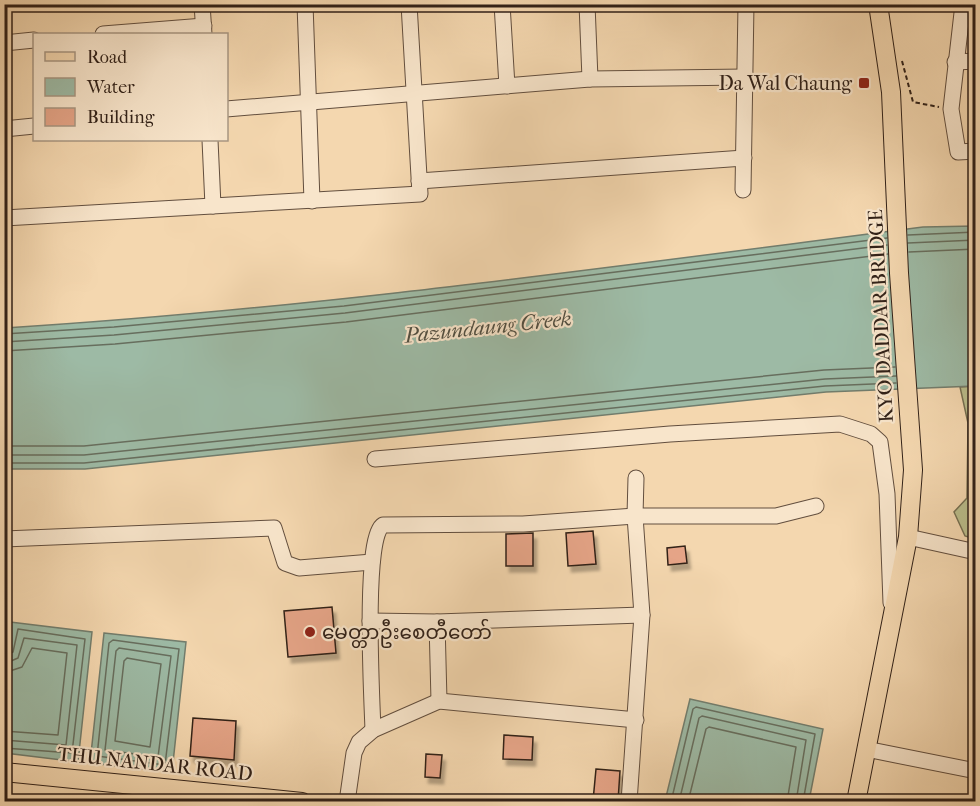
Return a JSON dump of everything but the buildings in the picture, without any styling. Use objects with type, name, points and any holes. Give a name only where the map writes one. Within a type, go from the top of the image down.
[{"type":"main road","name":"KYO DADDAR BRIDGE","points":[[856,801],[908,534],[913,470],[891,93],[878,4]]},
{"type":"main road","name":"THU NANDAR ROAD","points":[[4,772],[193,796],[302,801]]},
{"type":"street","points":[[128,33],[204,30],[202,4]]},
{"type":"street","points":[[305,4],[312,201]]},
{"type":"street","points":[[409,4],[419,188]]},
{"type":"street","points":[[502,4],[507,86]]},
{"type":"street","points":[[586,4],[590,79]]},
{"type":"street","points":[[743,190],[746,4]]},
{"type":"street","points":[[963,4],[951,109],[958,152],[975,151]]},
{"type":"street","points":[[4,43],[33,40]]},
{"type":"street","points":[[955,62],[975,61]]},
{"type":"street","points":[[228,109],[309,104],[590,79],[745,77]]},
{"type":"street","points":[[4,129],[33,126]]},
{"type":"street","points":[[210,141],[213,206]]},
{"type":"street","points":[[4,219],[312,201],[419,188],[744,158]]},
{"type":"street","points":[[375,459],[670,434],[840,424],[872,434],[880,442],[887,494],[891,621]]},
{"type":"street","points":[[629,801],[642,615],[635,516],[636,478]]},
{"type":"street","points":[[373,730],[370,621],[372,562],[377,532],[383,525],[523,524],[635,516],[776,516],[816,506]]},
{"type":"street","points":[[4,539],[274,528],[285,563],[299,568],[372,562]]},
{"type":"street","points":[[908,534],[975,552]]},
{"type":"street","points":[[370,621],[437,622],[642,615]]},
{"type":"street","points":[[437,622],[439,701]]},
{"type":"street","points":[[347,801],[356,747],[373,730],[439,701],[636,720]]},
{"type":"street","points":[[866,749],[975,771]]},
{"type":"path","points":[[900,54],[913,102],[951,109]]},
{"type":"green space","points":[[975,386],[975,539],[965,536],[954,512],[967,498],[968,423],[960,387]]},
{"type":"water","name":"Pazundaung Creek","points":[[975,226],[975,386],[826,392],[85,469],[5,469],[5,328],[235,310],[350,298],[923,227]]},
{"type":"water","points":[[10,622],[92,632],[78,762],[5,753],[4,676]]},
{"type":"water","points":[[104,633],[186,642],[172,772],[90,763]]},
{"type":"water","points":[[690,699],[823,729],[809,801],[665,801]]},
{"type":"place","name":"Da Wal Chaung","points":[[864,83]]},
{"type":"place","name":"မေတ္တာဦးစေတီတော်","points":[[310,632]]}]
